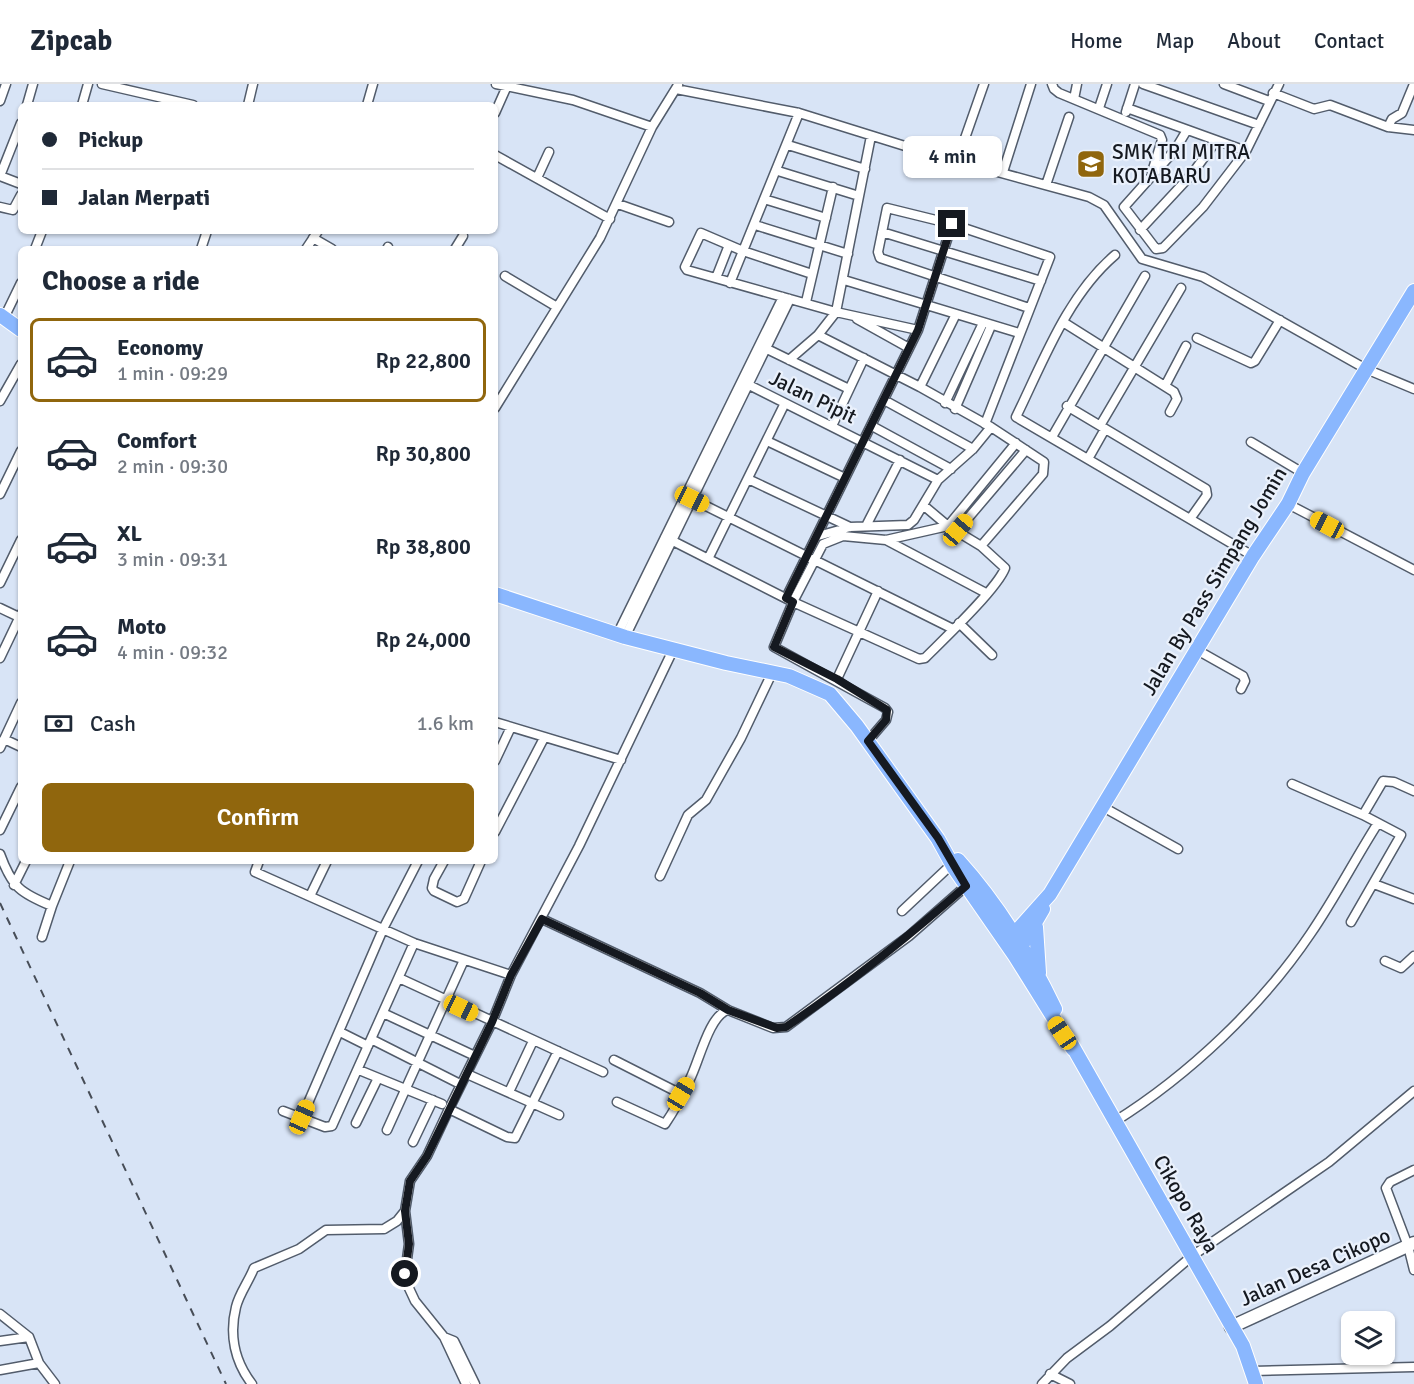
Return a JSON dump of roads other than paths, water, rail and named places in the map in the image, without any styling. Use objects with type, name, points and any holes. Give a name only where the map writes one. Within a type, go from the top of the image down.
[{"type":"highway","name":"Jalan By Pass Simpang Jomin","points":[[1014,945],[1034,921],[1253,556],[1288,504],[1303,473],[1414,291]]},
{"type":"highway","points":[[2,316],[18,328]]},
{"type":"highway","points":[[498,595],[621,636],[672,650],[773,671],[807,682],[830,694],[868,741],[938,838],[961,863],[1004,921],[1014,945]]},
{"type":"highway","points":[[938,838],[966,886],[1014,945]]},
{"type":"highway","points":[[1004,921],[1020,924],[1034,921],[1041,979]]},
{"type":"highway","name":"Cikopo Raya","points":[[1014,945],[1041,979],[1073,1049]]},
{"type":"highway","name":"Cikopo Raya","points":[[1014,945],[1192,1256],[1231,1327],[1254,1377]]},
{"type":"main road","name":"Jalan Desa Cikopo","points":[[1231,1327],[1411,1245]]},
{"type":"street","points":[[0,101],[6,84]]},
{"type":"street","points":[[28,102],[33,84]]},
{"type":"street","points":[[83,102],[88,84]]},
{"type":"street","points":[[102,84],[180,102]]},
{"type":"street","points":[[249,102],[253,84]]},
{"type":"street","points":[[368,102],[373,84]]},
{"type":"street","points":[[496,84],[540,88],[652,127]]},
{"type":"street","points":[[957,161],[984,84]]},
{"type":"street","points":[[1003,172],[1031,84]]},
{"type":"street","points":[[1052,84],[1056,91],[1125,118],[1162,137],[1151,176]]},
{"type":"street","points":[[1074,99],[1077,84]]},
{"type":"street","points":[[1099,108],[1107,84]]},
{"type":"street","points":[[1125,118],[1135,84]]},
{"type":"street","points":[[1143,84],[1259,125]]},
{"type":"street","points":[[1224,84],[1314,109],[1330,105],[1388,127],[1414,130]]},
{"type":"street","points":[[1187,130],[1175,150],[1124,207],[1154,248],[1163,248],[1203,207],[1246,151],[1279,84]]},
{"type":"street","points":[[1388,127],[1392,119],[1402,113],[1414,84]]},
{"type":"street","points":[[498,106],[507,86]]},
{"type":"street","points":[[498,398],[610,219],[652,127],[677,86],[799,114],[1098,201],[1142,259],[1203,277],[1366,369],[1414,389]]},
{"type":"street","points":[[1127,108],[1246,151]]},
{"type":"street","points":[[730,283],[764,199],[778,171],[799,114]]},
{"type":"street","points":[[1046,185],[1070,117]]},
{"type":"street","points":[[18,131],[0,176],[18,183]]},
{"type":"street","points":[[789,360],[818,335],[836,312],[871,136]]},
{"type":"street","points":[[1140,230],[1192,174],[1216,141]]},
{"type":"street","points":[[788,145],[865,169]]},
{"type":"street","points":[[537,178],[549,152]]},
{"type":"street","points":[[498,157],[537,178],[568,199],[610,219]]},
{"type":"street","points":[[778,171],[859,196]]},
{"type":"street","points":[[806,302],[821,246],[833,187]]},
{"type":"street","points":[[764,199],[826,218]]},
{"type":"street","points":[[0,207],[13,210],[18,201]]},
{"type":"street","points":[[618,204],[669,222]]},
{"type":"street","points":[[818,536],[850,526],[908,525],[914,520],[938,480],[973,449],[988,425],[1019,333],[1050,260],[1048,255],[952,224],[890,206],[887,209],[878,252],[880,258],[1029,308]]},
{"type":"street","points":[[868,741],[886,720],[887,710],[837,679],[774,647],[789,600],[811,558],[818,536],[918,330],[952,224]]},
{"type":"street","points":[[755,225],[848,254]]},
{"type":"street","points":[[882,232],[1041,281]]},
{"type":"street","points":[[812,274],[743,251],[700,233],[686,264],[687,270],[730,283],[836,312],[918,330]]},
{"type":"street","points":[[316,235],[329,246]]},
{"type":"street","points":[[457,246],[463,236]]},
{"type":"street","points":[[716,278],[729,245]]},
{"type":"street","points":[[1114,255],[1096,271],[1063,322],[1016,417],[1253,556]]},
{"type":"street","points":[[505,276],[557,307]]},
{"type":"street","points":[[1052,437],[1067,406],[1145,276]]},
{"type":"street","points":[[844,280],[1019,333]]},
{"type":"street","points":[[2,316],[18,288]]},
{"type":"street","points":[[1088,459],[1103,426],[1182,288]]},
{"type":"street","points":[[621,636],[787,298]]},
{"type":"street","points":[[847,314],[909,348]]},
{"type":"street","points":[[920,387],[956,314]]},
{"type":"street","points":[[1197,338],[1251,363],[1255,361],[1280,320]]},
{"type":"street","points":[[1063,322],[1176,395],[1170,412]]},
{"type":"street","points":[[945,403],[987,324]]},
{"type":"street","points":[[955,409],[987,324]]},
{"type":"street","points":[[818,335],[896,374],[955,409],[988,425],[1044,462],[1043,474],[981,546]]},
{"type":"street","points":[[1165,386],[1186,346]]},
{"type":"street","points":[[763,347],[849,389]]},
{"type":"street","points":[[832,426],[864,358]]},
{"type":"street","points":[[0,401],[18,369]]},
{"type":"street","name":"Jalan Pipit","points":[[745,384],[938,480]]},
{"type":"street","points":[[884,400],[973,449]]},
{"type":"street","points":[[708,559],[784,405]]},
{"type":"street","points":[[1067,406],[1206,489],[1207,495],[1190,519]]},
{"type":"street","points":[[872,426],[951,469]]},
{"type":"street","points":[[767,441],[845,478]]},
{"type":"street","points":[[1251,442],[1303,473]]},
{"type":"street","points":[[811,558],[823,544],[835,538],[885,540],[948,526],[1016,443]]},
{"type":"street","points":[[958,530],[1026,450]]},
{"type":"street","points":[[0,494],[18,457]]},
{"type":"street","points":[[866,526],[900,460]]},
{"type":"street","points":[[748,479],[850,526]]},
{"type":"street","points":[[689,498],[878,591],[956,626],[992,655]]},
{"type":"street","points":[[1288,504],[1414,570]]},
{"type":"street","points":[[668,539],[789,600],[919,659],[925,658],[956,626],[1005,568],[981,546],[948,526],[923,505]]},
{"type":"street","points":[[885,540],[986,593]]},
{"type":"street","points":[[0,584],[18,546]]},
{"type":"street","points":[[837,679],[878,591]]},
{"type":"street","points":[[0,608],[18,615]]},
{"type":"street","points":[[0,658],[18,622]]},
{"type":"street","points":[[465,1384],[444,1337],[415,1301],[408,1286],[405,1274],[409,1244],[405,1211],[410,1181],[427,1156],[446,1106],[467,1074],[511,975],[542,919],[621,760],[672,650]]},
{"type":"street","points":[[1197,650],[1243,676],[1245,681],[1240,689]]},
{"type":"street","points":[[660,876],[688,815],[708,796],[741,738],[773,671]]},
{"type":"street","points":[[0,748],[18,709]]},
{"type":"street","points":[[498,723],[621,760]]},
{"type":"street","points":[[498,755],[511,727]]},
{"type":"street","points":[[498,827],[544,738]]},
{"type":"street","points":[[4,739],[18,746]]},
{"type":"street","points":[[1363,814],[1383,781],[1394,782],[1414,791]]},
{"type":"street","points":[[1292,784],[1363,814],[1400,833],[1401,837],[1351,922]]},
{"type":"street","points":[[0,830],[18,793]]},
{"type":"street","points":[[1103,807],[1178,849]]},
{"type":"street","points":[[1114,1122],[1143,1104],[1193,1064],[1260,1001],[1311,933],[1378,823]]},
{"type":"street","points":[[0,854],[14,885],[34,900],[52,906]]},
{"type":"street","points":[[14,885],[24,864]]},
{"type":"street","points":[[42,938],[69,864]]},
{"type":"street","points":[[258,864],[255,872],[414,942],[511,975]]},
{"type":"street","points":[[310,896],[326,864]]},
{"type":"street","points":[[302,1117],[384,927],[416,864]]},
{"type":"street","points":[[442,864],[432,888],[441,896],[457,902],[464,898],[480,864]]},
{"type":"street","points":[[902,911],[952,864]]},
{"type":"street","points":[[1374,884],[1414,899]]},
{"type":"street","points":[[542,919],[700,993],[728,1010],[773,1028],[786,1027],[909,936],[966,886]]},
{"type":"street","points":[[283,1110],[325,1128],[332,1126],[359,1070],[414,942]]},
{"type":"street","points":[[1385,961],[1401,968],[1414,956]]},
{"type":"street","points":[[387,1130],[464,960]]},
{"type":"street","points":[[399,978],[603,1072]]},
{"type":"street","points":[[617,1102],[664,1125],[713,1024],[723,1011],[728,1010]]},
{"type":"street","points":[[383,1012],[475,1056]]},
{"type":"street","points":[[340,1032],[418,1062],[460,1084]]},
{"type":"street","points":[[509,1092],[533,1041]]},
{"type":"street","points":[[359,1070],[446,1106],[513,1138],[518,1135],[558,1051]]},
{"type":"street","points":[[614,1060],[681,1094]]},
{"type":"street","points":[[467,1074],[559,1115]]},
{"type":"street","points":[[356,1123],[378,1078]]},
{"type":"street","points":[[1042,1384],[1050,1374],[1192,1256],[1329,1162],[1414,1091]]},
{"type":"street","points":[[412,1142],[433,1101]]},
{"type":"street","points":[[1414,1170],[1390,1182],[1386,1188],[1411,1245],[1414,1270]]},
{"type":"street","points":[[252,1384],[244,1373],[234,1347],[236,1306],[254,1268],[299,1249],[326,1230],[384,1229],[397,1221],[405,1211]]},
{"type":"street","points":[[0,1314],[29,1337],[39,1364],[55,1384]]},
{"type":"street","points":[[0,1341],[29,1337]]},
{"type":"street","points":[[444,1337],[454,1341],[475,1384]]},
{"type":"street","points":[[0,1370],[39,1364]]},
{"type":"street","points":[[1254,1377],[1414,1366]]},
{"type":"street","points":[[1050,1374],[1070,1384]]},
{"type":"railway","points":[[0,903],[226,1384]]},
{"type":"place","name":"SMK TRI MITRA KOTABARU","points":[[1091,164]]}]
